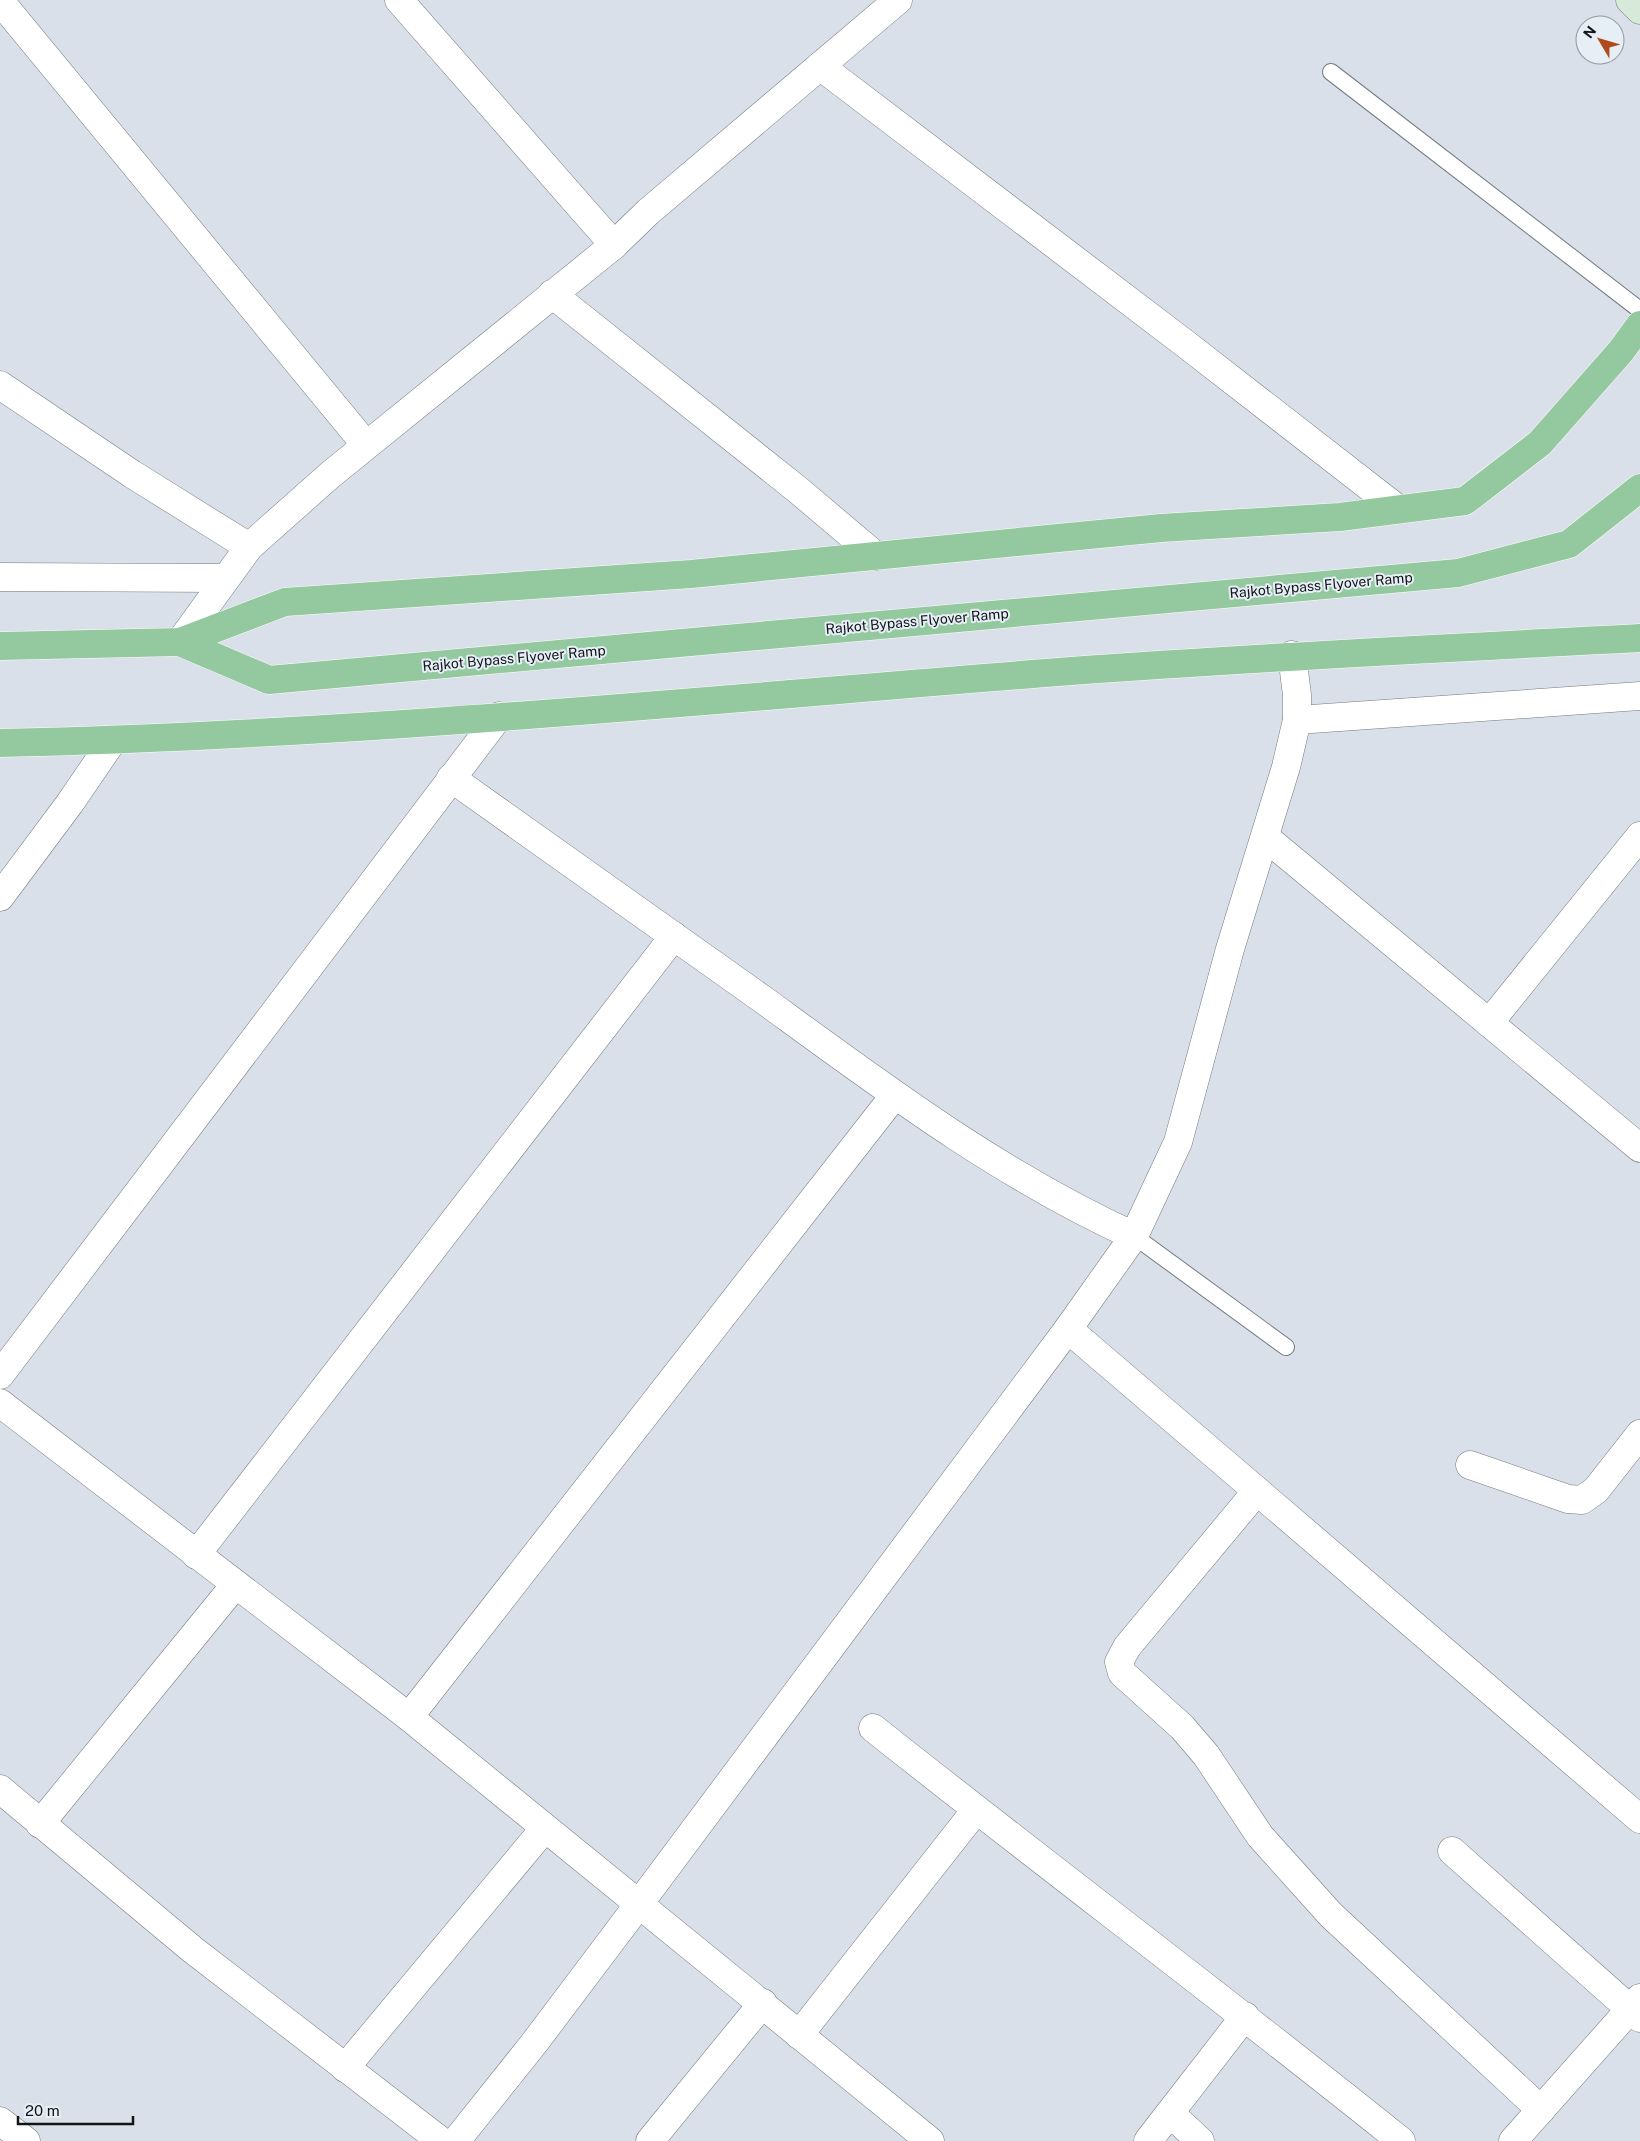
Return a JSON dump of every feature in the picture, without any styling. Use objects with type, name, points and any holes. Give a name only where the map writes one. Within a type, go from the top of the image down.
[{"type":"highway","points":[[0,646],[180,642],[285,602],[691,574],[1161,528],[1340,517],[1465,501],[1540,443],[1621,351],[1640,325]]},
{"type":"highway","name":"Rajkot Bypass Flyover Ramp","points":[[180,642],[270,680],[1458,573],[1569,544],[1640,488]]},
{"type":"highway","points":[[0,743],[113,740],[499,716],[1292,655],[1640,638]]},
{"type":"main road","points":[[1630,0],[1640,10]]},
{"type":"street","points":[[180,642],[224,578],[249,547],[366,445],[614,245],[648,212],[898,0]]},
{"type":"street","points":[[0,1],[366,445]]},
{"type":"street","points":[[402,1],[614,245]]},
{"type":"street","points":[[820,66],[1183,342],[1398,509]]},
{"type":"street","points":[[552,294],[798,490],[876,556]]},
{"type":"street","points":[[0,385],[132,474],[249,547]]},
{"type":"street","points":[[0,577],[224,578]]},
{"type":"street","points":[[456,2141],[535,2042],[639,1904],[1068,1329],[1134,1236],[1178,1142],[1230,949],[1286,767],[1297,720],[1297,695],[1292,655]]},
{"type":"street","points":[[1297,720],[1640,696]]},
{"type":"street","points":[[0,1375],[499,716]]},
{"type":"street","points":[[0,897],[70,804],[113,740]]},
{"type":"street","points":[[451,778],[674,936],[894,1096],[1037,1188],[1134,1236]]},
{"type":"street","points":[[1488,1023],[1640,836]]},
{"type":"street","points":[[1265,837],[1640,1148]]},
{"type":"street","points":[[196,1555],[674,936]]},
{"type":"street","points":[[409,1717],[894,1096]]},
{"type":"street","points":[[1068,1329],[1640,1819]]},
{"type":"street","points":[[0,1403],[409,1717],[544,1828],[763,2003],[799,2035],[930,2141]]},
{"type":"street","points":[[1470,1465],[1568,1499],[1582,1500],[1596,1490],[1640,1434]]},
{"type":"street","points":[[1257,1491],[1127,1647],[1119,1662],[1122,1673],[1182,1727],[1206,1755],[1260,1836],[1331,1915],[1541,2110]]},
{"type":"street","points":[[40,1824],[236,1585]]},
{"type":"street","points":[[873,1728],[976,1810],[1245,2016],[1401,2141]]},
{"type":"street","points":[[0,1789],[193,1950],[441,2141]]},
{"type":"street","points":[[799,2035],[976,1810]]},
{"type":"street","points":[[345,2068],[544,1828]]},
{"type":"street","points":[[1452,1851],[1637,2008],[1513,2141]]},
{"type":"street","points":[[650,2141],[763,2003]]},
{"type":"street","points":[[1148,2141],[1245,2016]]},
{"type":"street","points":[[1170,2113],[1200,2141]]},
{"type":"street","points":[[0,2121],[26,2141]]},
{"type":"lane","points":[[1331,72],[1640,310]]},
{"type":"lane","points":[[1134,1236],[1286,1347]]}]
